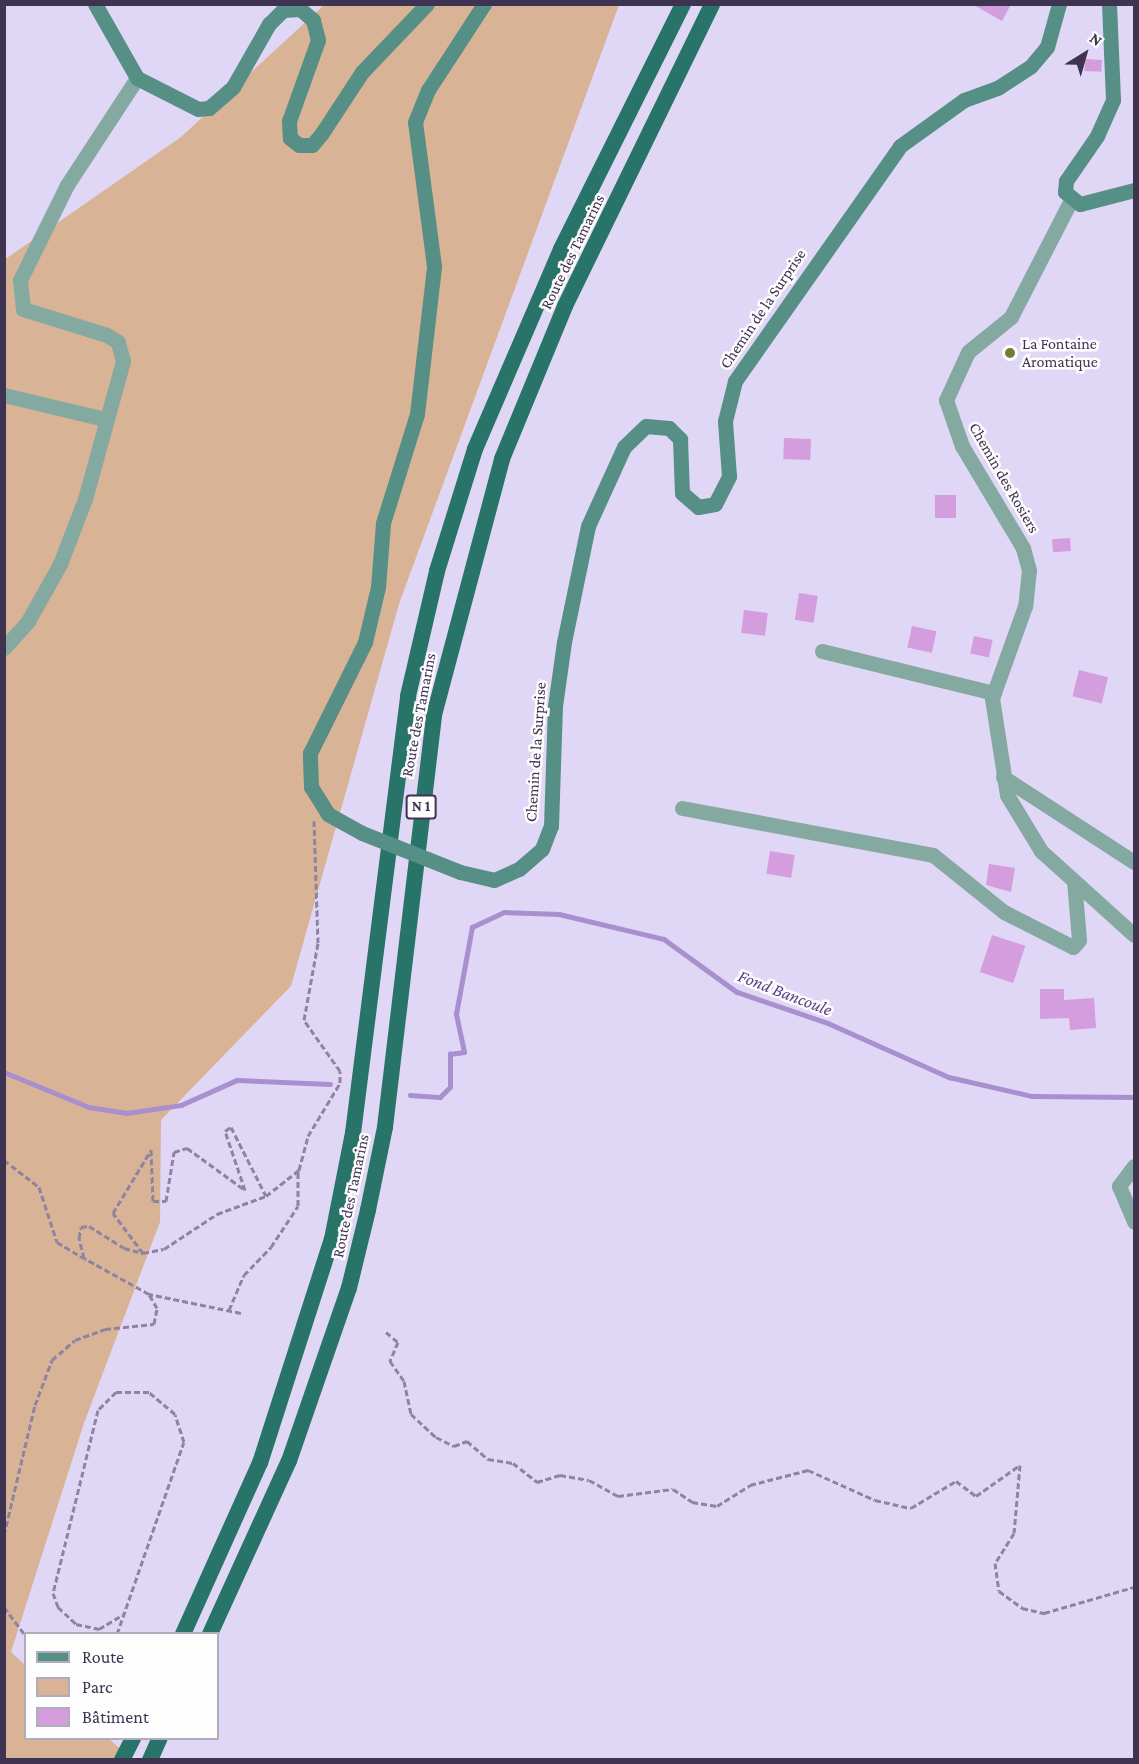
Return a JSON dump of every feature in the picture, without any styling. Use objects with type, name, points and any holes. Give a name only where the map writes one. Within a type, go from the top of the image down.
[{"type":"highway","name":"Route des Tamarins","points":[[184,1632],[260,1463],[332,1239],[352,1133],[408,696],[437,571],[475,449],[557,260],[682,4]]},
{"type":"highway","name":"Route des Tamarins","points":[[211,1632],[289,1461],[345,1299],[369,1210],[385,1127],[434,715],[502,459],[565,306],[712,4]]},
{"type":"highway","points":[[122,1760],[132,1740]]},
{"type":"highway","points":[[150,1760],[159,1740]]},
{"type":"main road","points":[[95,4],[137,78],[176,103],[209,108],[246,70],[268,24],[283,10],[300,9],[313,20],[318,40],[289,121],[290,138],[312,145],[362,72],[427,4]]},
{"type":"main road","name":"Chemin de la Surprise","points":[[484,4],[428,90],[415,123],[434,267],[417,414],[383,524],[378,587],[365,642],[310,753],[311,787],[328,814],[362,833],[460,872],[494,880],[519,869],[542,849],[551,826],[555,706],[564,642],[588,526],[624,447],[646,426],[669,428],[680,439],[682,493],[698,507],[715,504],[729,476],[725,421],[735,381],[900,146],[954,106],[1031,66],[1047,47],[1059,4]]},
{"type":"main road","points":[[1109,4],[1113,100],[1097,136],[1066,181],[1070,202],[1091,202],[1134,190]]},
{"type":"street","points":[[4,648],[50,589],[86,499],[105,418],[123,361],[118,342],[34,316],[18,295],[20,280],[68,185],[137,78]]},
{"type":"street","name":"Chemin des Rosiers","points":[[1070,202],[1011,317],[962,359],[946,400],[962,446],[1023,548],[1029,570],[1025,606],[994,693],[991,717],[1003,777],[1024,827],[1074,881],[1134,935]]},
{"type":"street","points":[[4,395],[105,418]]},
{"type":"street","points":[[822,651],[994,693]]},
{"type":"street","points":[[1003,777],[1134,862]]},
{"type":"street","points":[[682,808],[919,850],[948,865],[1004,912],[1073,947],[1079,940],[1074,881]]},
{"type":"street","points":[[1134,1166],[1119,1186],[1134,1222]]},
{"type":"path","points":[[229,1310],[244,1275],[271,1247],[298,1206],[298,1170],[308,1137],[340,1083],[340,1071],[304,1020],[318,943],[311,834],[318,799]]},
{"type":"path","points":[[143,1253],[113,1213],[151,1150],[153,1201],[166,1201],[174,1152],[188,1148],[245,1190],[225,1131],[231,1126],[266,1196]]},
{"type":"path","points":[[4,1160],[39,1186],[57,1242],[149,1294],[241,1313]]},
{"type":"path","points":[[84,1258],[79,1238],[81,1227],[89,1226],[143,1253],[164,1249],[217,1214],[266,1196],[298,1170]]},
{"type":"path","points":[[4,1535],[35,1405],[52,1360],[75,1340],[105,1329],[154,1324],[157,1308],[149,1294]]},
{"type":"path","points":[[386,1332],[398,1342],[390,1361],[404,1381],[411,1414],[436,1437],[454,1446],[467,1441],[488,1459],[513,1463],[537,1482],[560,1475],[589,1480],[618,1496],[673,1489],[692,1502],[717,1506],[750,1485],[808,1470],[875,1500],[911,1508],[956,1481],[976,1496],[1020,1465],[1014,1533],[995,1563],[999,1591],[1022,1608],[1044,1613],[1134,1587]]},
{"type":"path","points":[[119,1632],[123,1629],[122,1615],[184,1442],[175,1414],[149,1392],[116,1392],[99,1410],[53,1593],[58,1607],[76,1624],[99,1629],[122,1615]]},
{"type":"path","points":[[4,1607],[24,1633]]},
{"type":"green space","points":[[324,5],[619,5],[399,604],[291,986],[161,1120],[160,1222],[84,1423],[11,1652],[24,1664],[24,1740],[110,1740],[132,1759],[5,1759],[4,260],[181,137]]},
{"type":"building","points":[[972,4],[1011,4],[1002,21]]},
{"type":"building","points":[[1085,59],[1102,60],[1101,72],[1084,71]]},
{"type":"building","points":[[784,438],[811,439],[810,460],[783,459]]},
{"type":"building","points":[[935,495],[956,495],[956,518],[935,518]]},
{"type":"building","points":[[1070,538],[1071,551],[1053,552],[1052,539]]},
{"type":"building","points":[[799,593],[818,596],[814,623],[795,620]]},
{"type":"building","points":[[744,610],[768,613],[765,636],[741,633]]},
{"type":"building","points":[[912,626],[936,631],[932,653],[907,648]]},
{"type":"building","points":[[974,636],[993,640],[989,658],[970,654]]},
{"type":"building","points":[[1079,670],[1108,677],[1102,703],[1072,696]]},
{"type":"building","points":[[770,851],[795,855],[791,878],[766,874]]},
{"type":"building","points":[[989,864],[1015,868],[1011,892],[986,885]]},
{"type":"building","points":[[992,935],[1025,946],[1013,983],[980,972]]},
{"type":"building","points":[[1040,989],[1064,989],[1064,1000],[1094,998],[1096,1028],[1070,1030],[1069,1018],[1040,1019]]},
{"type":"waterway","name":"Fond Bancoule","points":[[410,1095],[440,1097],[450,1087],[450,1054],[464,1052],[456,1014],[472,927],[504,912],[559,914],[664,939],[737,992],[828,1023],[949,1077],[1032,1096],[1134,1097]]},
{"type":"waterway","name":"Fond Bancoule","points":[[4,1072],[89,1107],[127,1113],[181,1105],[237,1080],[330,1084]]},
{"type":"place","name":"La Fontaine Aromatique","points":[[1010,353]]}]
